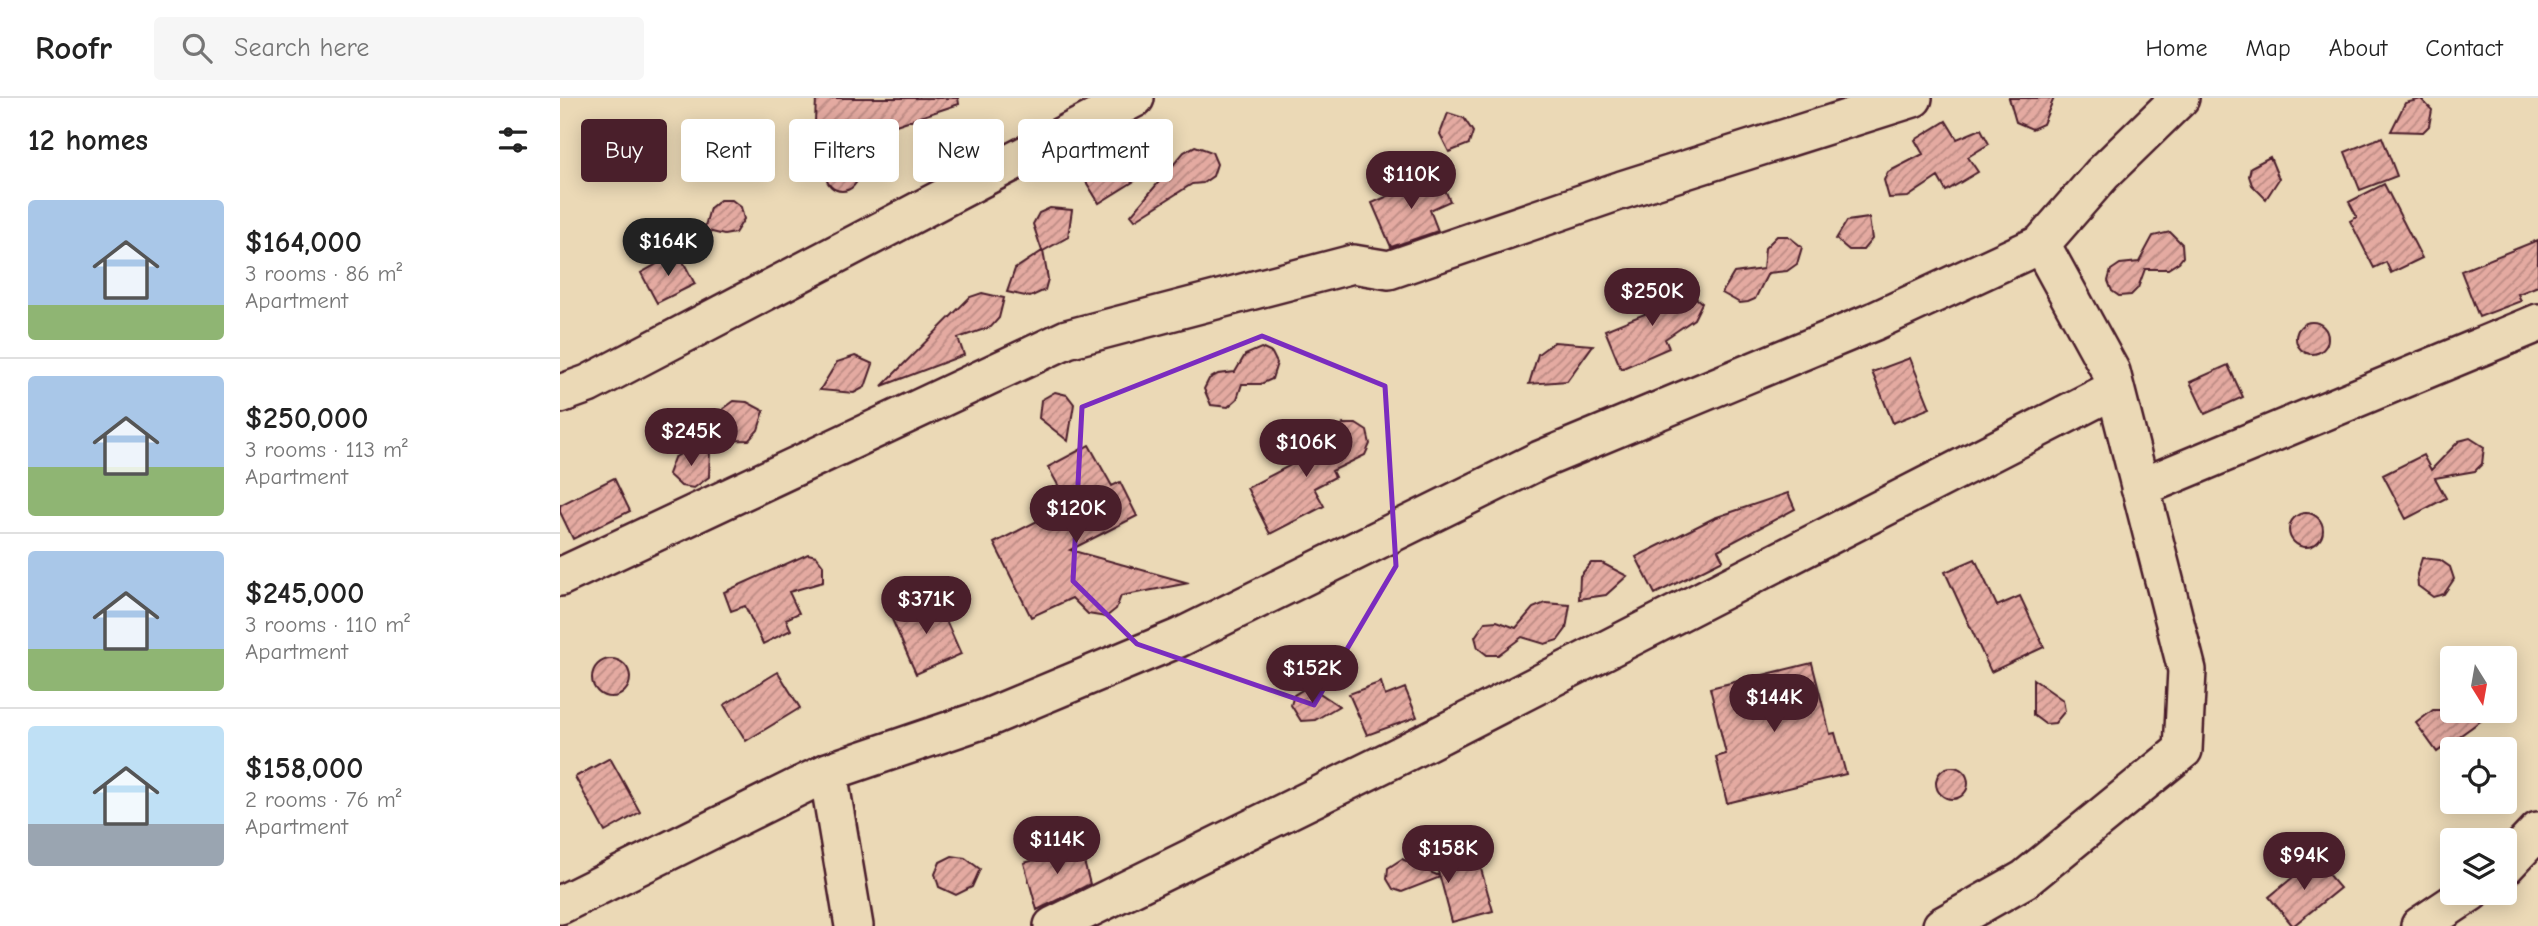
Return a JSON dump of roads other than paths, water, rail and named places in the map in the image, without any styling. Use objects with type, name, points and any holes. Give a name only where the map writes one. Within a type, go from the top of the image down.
[{"type":"street","points":[[560,394],[600,378],[1135,98]]},
{"type":"street","points":[[560,577],[1068,339],[1353,264],[1389,270],[1622,190],[1913,98]]},
{"type":"street","points":[[560,905],[828,772],[987,718],[1178,638],[1541,460],[1875,321],[2041,244],[2102,174],[2180,98]]},
{"type":"street","points":[[1942,926],[2025,879],[2183,750],[2187,670],[2111,372],[2041,244]]},
{"type":"street","points":[[2140,488],[2538,323]]},
{"type":"street","points":[[1053,926],[1397,757],[2115,389]]},
{"type":"street","points":[[828,772],[854,926]]},
{"type":"street","points":[[2517,853],[2538,831]]},
{"type":"street","points":[[2420,926],[2452,905]]}]
